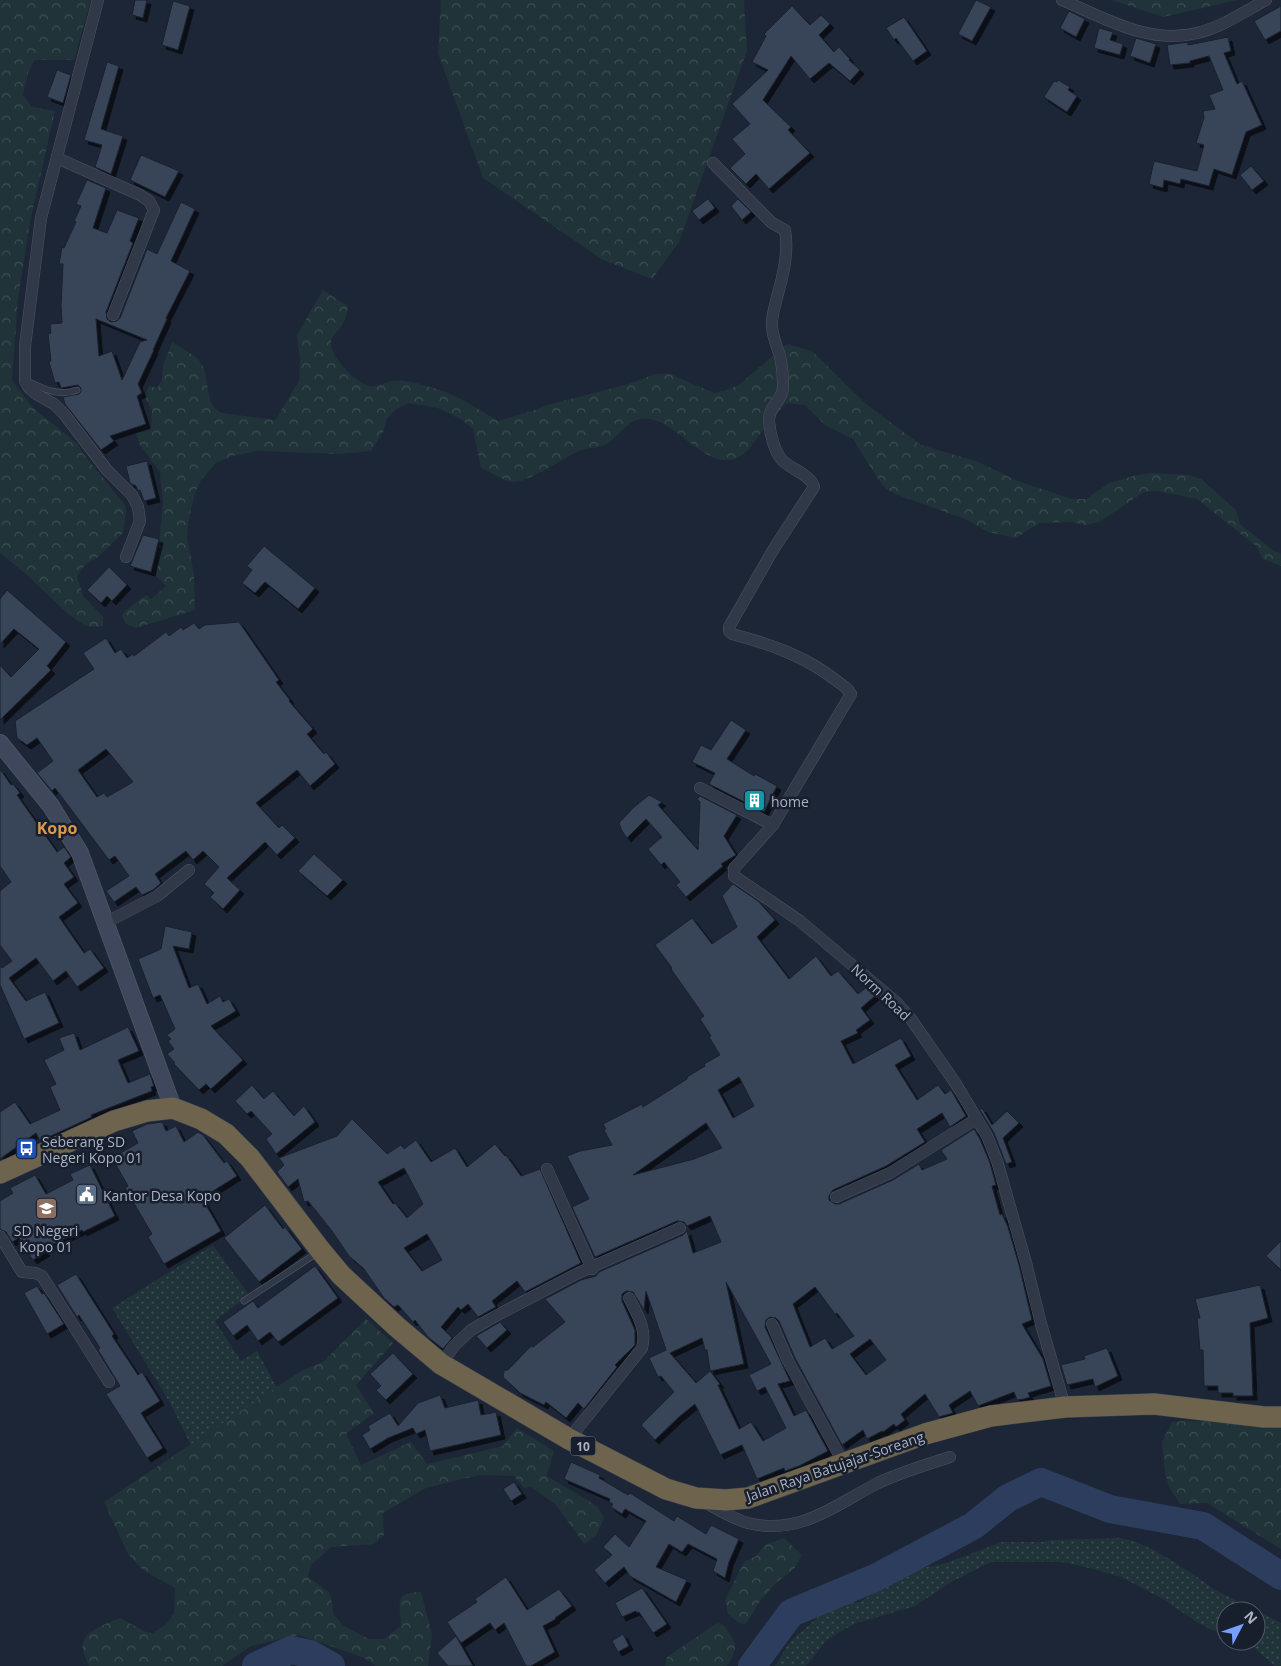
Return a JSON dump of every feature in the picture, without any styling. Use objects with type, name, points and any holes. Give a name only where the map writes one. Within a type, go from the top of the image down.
[{"type":"highway","name":"Jalan Raya Batujajar-Soreang","points":[[0,1173],[114,1121],[147,1111],[173,1108],[201,1119],[226,1134],[250,1158],[320,1251],[355,1288],[441,1364],[569,1439],[666,1489],[696,1498],[726,1500],[748,1498],[925,1434],[991,1416],[1065,1407],[1154,1404],[1257,1417],[1281,1416]]},
{"type":"street","points":[[98,0],[41,218],[25,346],[25,380],[29,388],[54,404],[64,414],[107,470],[132,495],[138,507],[140,520],[126,557]]},
{"type":"street","points":[[1062,0],[1128,29],[1162,36],[1198,33],[1224,23],[1266,0]]},
{"type":"street","points":[[57,158],[140,196],[152,205],[154,210],[113,315]]},
{"type":"street","name":"Norm Road","points":[[714,163],[772,223],[785,230],[786,252],[782,278],[772,314],[772,327],[780,357],[783,387],[781,395],[770,413],[770,423],[778,453],[782,460],[810,480],[814,487],[773,550],[729,627],[729,631],[732,634],[795,654],[827,673],[849,691],[850,697],[773,825],[734,868],[734,876],[800,921],[896,1002],[911,1019],[956,1084],[993,1149],[1000,1169],[1065,1407]]},
{"type":"street","points":[[0,743],[51,806],[80,853],[173,1108]]},
{"type":"street","points":[[700,788],[773,825]]},
{"type":"street","points":[[105,923],[157,896],[189,870]]},
{"type":"street","points":[[836,1196],[890,1173],[976,1119]]},
{"type":"street","points":[[547,1169],[592,1269]]},
{"type":"street","points":[[441,1364],[454,1346],[471,1330],[535,1295],[680,1228]]},
{"type":"street","points":[[0,1236],[22,1272],[34,1272],[42,1276],[109,1382]]},
{"type":"street","points":[[569,1439],[642,1348],[643,1330],[629,1298]]},
{"type":"street","points":[[772,1324],[788,1361],[844,1464]]},
{"type":"street","points":[[696,1498],[746,1522],[766,1526],[788,1525],[824,1514],[880,1482],[950,1458]]},
{"type":"lane","points":[[25,380],[47,390],[62,394],[77,390]]},
{"type":"lane","points":[[244,1302],[320,1251]]},
{"type":"green space","points":[[0,0],[91,0],[74,60],[35,60],[28,73],[23,95],[32,107],[55,111],[30,222],[18,299],[12,380],[33,408],[78,444],[81,451],[125,505],[123,533],[98,557],[85,565],[77,576],[83,596],[103,617],[103,625],[100,627],[85,626],[68,614],[27,575],[0,553]]},
{"type":"green space","points":[[441,0],[744,0],[747,51],[679,242],[652,279],[603,260],[483,178],[438,53]]},
{"type":"green space","points":[[1112,0],[1238,0],[1163,17]]},
{"type":"green space","points":[[323,290],[348,306],[344,322],[331,340],[335,356],[352,375],[370,386],[407,381],[457,397],[498,421],[547,405],[629,384],[655,374],[670,374],[714,393],[727,390],[740,384],[787,344],[812,351],[866,404],[921,445],[976,461],[1018,481],[1072,499],[1086,499],[1109,483],[1137,475],[1152,473],[1188,475],[1201,479],[1236,510],[1240,524],[1281,554],[1281,566],[1263,559],[1256,546],[1197,499],[1157,491],[1144,492],[1099,522],[1085,525],[1072,522],[1039,523],[1016,538],[988,532],[965,519],[895,494],[884,487],[853,439],[825,425],[805,405],[786,403],[748,450],[735,459],[723,460],[711,456],[663,424],[652,419],[640,419],[626,426],[607,444],[581,450],[536,475],[512,482],[481,468],[473,429],[462,420],[438,408],[409,403],[396,409],[387,419],[383,432],[371,451],[339,454],[257,451],[232,456],[216,463],[201,480],[195,493],[188,523],[187,538],[194,575],[195,610],[136,628],[126,624],[122,616],[125,611],[146,595],[151,599],[166,586],[156,576],[163,503],[160,472],[140,445],[136,433],[151,430],[152,411],[145,396],[149,386],[157,388],[162,380],[163,366],[172,342],[201,363],[206,376],[210,398],[216,409],[222,413],[275,420],[299,381],[300,359],[297,335]]},
{"type":"green space","points":[[213,1245],[249,1295],[215,1321],[241,1361],[257,1351],[277,1388],[191,1445],[169,1401],[112,1308]]},
{"type":"green space","points":[[366,1319],[393,1343],[356,1385],[374,1413],[346,1434],[361,1465],[411,1442],[427,1464],[503,1446],[517,1428],[554,1451],[547,1476],[597,1506],[604,1518],[596,1536],[584,1544],[556,1505],[531,1487],[524,1488],[514,1476],[479,1475],[426,1488],[383,1513],[384,1535],[374,1544],[331,1547],[311,1565],[308,1577],[330,1593],[334,1615],[344,1626],[369,1639],[384,1639],[401,1626],[400,1601],[402,1597],[406,1594],[421,1592],[432,1634],[428,1666],[376,1666],[362,1657],[299,1635],[251,1646],[222,1666],[89,1666],[83,1652],[83,1643],[85,1638],[95,1629],[120,1618],[146,1632],[153,1633],[165,1625],[174,1614],[175,1588],[143,1570],[128,1554],[104,1502],[301,1371],[323,1362]]},
{"type":"green space","points":[[1172,1422],[1281,1423],[1281,1549],[1207,1503],[1180,1504],[1169,1487],[1165,1472],[1162,1442]]},
{"type":"green space","points":[[784,1538],[802,1555],[794,1569],[777,1582],[760,1601],[746,1624],[739,1623],[728,1614],[725,1600],[744,1562],[756,1556],[765,1545]]},
{"type":"green space","points":[[1119,1538],[1134,1541],[1156,1551],[1215,1590],[1237,1601],[1216,1601],[1216,1631],[1198,1623],[1163,1599],[1121,1577],[1062,1562],[991,1562],[953,1581],[915,1606],[854,1624],[828,1639],[806,1666],[775,1666],[789,1643],[825,1611],[845,1603],[860,1602],[905,1574],[946,1563],[1002,1542],[1043,1542],[1051,1540]]},
{"type":"green space","points":[[1266,1616],[1281,1623],[1281,1666],[1275,1666],[1258,1651],[1266,1651]]},
{"type":"green space","points":[[717,1623],[724,1625],[735,1645],[734,1653],[727,1666],[665,1666],[667,1657]]},
{"type":"building","points":[[135,0],[147,0],[143,18],[132,15]]},
{"type":"building","points":[[976,0],[991,7],[972,41],[958,34]]},
{"type":"building","points":[[173,1],[190,6],[178,50],[162,45]]},
{"type":"building","points":[[792,6],[810,25],[821,15],[830,24],[819,35],[834,52],[839,47],[860,70],[850,81],[829,63],[810,79],[791,56],[763,100],[791,127],[788,130],[810,153],[769,189],[756,174],[746,184],[730,168],[745,154],[732,139],[750,124],[732,104],[768,70],[752,62],[766,36],[764,34]]},
{"type":"building","points":[[1281,6],[1281,31],[1265,40],[1254,21]]},
{"type":"building","points":[[1069,11],[1085,19],[1076,37],[1060,28]]},
{"type":"building","points":[[904,17],[927,51],[913,61],[886,28]]},
{"type":"building","points":[[1099,28],[1113,32],[1110,40],[1123,44],[1120,55],[1094,48]]},
{"type":"building","points":[[1228,37],[1231,51],[1224,53],[1237,84],[1242,81],[1262,125],[1246,132],[1232,175],[1214,169],[1209,186],[1181,179],[1180,184],[1164,180],[1163,188],[1149,184],[1154,161],[1197,171],[1204,145],[1196,143],[1204,118],[1203,111],[1215,109],[1209,95],[1223,90],[1209,56],[1190,61],[1190,63],[1170,65],[1167,45],[1188,42],[1188,45]]},
{"type":"building","points":[[1136,38],[1156,44],[1150,63],[1130,56]]},
{"type":"building","points":[[107,62],[119,66],[101,129],[123,136],[111,174],[95,167],[102,145],[84,140]]},
{"type":"building","points":[[57,70],[71,75],[63,103],[47,97]]},
{"type":"building","points":[[1058,80],[1070,87],[1068,90],[1077,96],[1067,112],[1044,97],[1054,81],[1057,82]]},
{"type":"building","points":[[141,155],[179,171],[165,197],[130,180]]},
{"type":"building","points":[[1251,166],[1264,181],[1252,190],[1240,175]]},
{"type":"building","points":[[87,180],[106,188],[93,228],[107,233],[117,210],[139,218],[130,241],[133,243],[106,312],[107,319],[111,322],[117,321],[120,318],[147,249],[157,254],[181,202],[195,209],[171,261],[190,271],[166,318],[138,384],[142,393],[137,396],[146,424],[110,436],[114,441],[101,450],[65,404],[63,397],[79,394],[81,388],[78,385],[61,388],[59,382],[55,383],[49,362],[51,361],[48,334],[51,333],[50,324],[62,323],[63,264],[59,264],[62,247],[64,248],[81,206],[76,204]],"holes":[[[96,319],[147,340],[140,342],[122,380],[112,351],[99,356]]]},
{"type":"building","points":[[708,199],[715,208],[699,220],[692,211]]},
{"type":"building","points":[[738,199],[751,212],[742,220],[731,206]]},
{"type":"building","points":[[147,461],[156,498],[144,501],[140,490],[138,491],[136,486],[130,483],[126,466]]},
{"type":"building","points":[[143,535],[159,539],[151,572],[130,566]]},
{"type":"building","points":[[264,546],[315,588],[298,609],[265,582],[255,593],[242,583],[252,570],[247,566]]},
{"type":"building","points":[[109,567],[127,585],[112,601],[107,596],[101,603],[87,590]]},
{"type":"building","points":[[7,590],[66,642],[47,666],[51,670],[0,720],[0,665],[11,677],[39,649],[14,629],[0,644],[0,599]]},
{"type":"building","points":[[239,622],[279,680],[276,682],[289,701],[313,729],[307,734],[324,754],[326,752],[335,764],[310,786],[297,770],[256,803],[279,828],[282,825],[295,838],[277,855],[265,842],[227,878],[240,890],[223,909],[210,897],[214,893],[204,884],[219,867],[203,851],[193,860],[186,851],[155,874],[161,883],[153,890],[142,895],[136,887],[114,902],[106,891],[129,876],[115,856],[109,860],[55,788],[52,791],[37,773],[53,761],[37,738],[27,745],[17,738],[15,721],[94,669],[83,653],[106,638],[115,653],[121,649],[127,658],[133,654],[134,656],[166,632],[169,636],[181,627],[183,630],[194,623],[199,629],[205,625]],"holes":[[[106,749],[133,782],[107,797],[104,793],[97,797],[78,770]]]},
{"type":"building","points":[[731,720],[746,730],[727,759],[754,776],[755,774],[777,786],[764,812],[709,784],[715,773],[692,762],[701,745],[711,750]]},
{"type":"building","points":[[0,769],[11,785],[13,784],[20,793],[17,795],[57,852],[64,847],[71,857],[64,863],[74,877],[64,884],[78,903],[59,917],[84,953],[90,949],[104,968],[77,987],[66,971],[53,981],[36,958],[9,978],[26,1001],[45,992],[59,1023],[24,1039],[0,985],[0,966],[2,968],[12,961],[0,945],[0,891],[11,882],[0,866]]},
{"type":"building","points":[[649,795],[662,802],[658,805],[698,850],[700,802],[697,799],[700,796],[737,815],[724,836],[736,855],[721,864],[723,866],[686,897],[676,885],[680,882],[664,862],[661,865],[648,849],[662,837],[646,819],[627,838],[619,823]]},
{"type":"building","points":[[314,854],[343,880],[327,896],[298,871]]},
{"type":"building","points":[[733,884],[758,901],[775,920],[757,937],[789,979],[816,956],[831,976],[838,971],[858,994],[867,987],[875,996],[861,1008],[870,1020],[856,1030],[858,1033],[841,1041],[853,1064],[901,1038],[911,1056],[895,1065],[917,1100],[938,1085],[945,1094],[951,1090],[966,1116],[950,1127],[942,1113],[917,1129],[925,1142],[886,1166],[833,1190],[829,1200],[839,1204],[893,1180],[919,1164],[922,1170],[947,1159],[941,1150],[974,1129],[990,1163],[996,1185],[992,1186],[1000,1215],[1002,1214],[1008,1227],[1019,1265],[1032,1320],[1022,1324],[1043,1359],[1051,1386],[1028,1393],[1030,1397],[1024,1399],[1017,1400],[1014,1392],[978,1406],[970,1391],[949,1405],[953,1413],[939,1417],[925,1394],[901,1414],[905,1420],[896,1427],[894,1424],[883,1432],[867,1439],[863,1430],[842,1445],[795,1358],[779,1321],[776,1318],[770,1317],[766,1320],[765,1327],[790,1381],[778,1384],[794,1416],[806,1410],[828,1451],[799,1466],[785,1471],[784,1468],[757,1479],[742,1445],[720,1455],[695,1404],[655,1440],[641,1425],[674,1392],[661,1376],[658,1377],[649,1358],[666,1350],[646,1291],[644,1310],[633,1292],[626,1291],[622,1294],[622,1301],[635,1330],[635,1345],[615,1365],[617,1367],[584,1409],[578,1403],[566,1418],[546,1402],[544,1405],[520,1393],[503,1377],[504,1371],[509,1369],[531,1346],[533,1347],[565,1322],[545,1299],[581,1280],[596,1276],[599,1272],[683,1235],[687,1231],[693,1253],[721,1242],[710,1216],[687,1226],[684,1222],[677,1221],[595,1257],[572,1207],[589,1199],[567,1156],[580,1151],[612,1145],[603,1124],[642,1104],[643,1107],[720,1055],[700,1019],[704,1016],[655,945],[692,918],[712,944],[737,927],[722,896]],"holes":[[[739,1077],[754,1106],[733,1118],[718,1090]],[[706,1123],[722,1148],[694,1159],[633,1175]],[[726,1282],[771,1364],[749,1375],[757,1391],[765,1387],[786,1428],[763,1441],[751,1422],[739,1429],[718,1385],[720,1384],[710,1371],[744,1364]],[[815,1287],[854,1336],[832,1349],[825,1338],[810,1347],[793,1304]],[[702,1338],[705,1350],[707,1350],[710,1371],[696,1383],[670,1353]],[[870,1339],[886,1360],[866,1375],[850,1354]]]},
{"type":"building","points":[[165,926],[192,932],[189,949],[173,946],[189,988],[198,984],[207,1004],[220,996],[223,1002],[229,999],[236,1011],[211,1026],[243,1060],[211,1089],[206,1084],[199,1090],[167,1054],[174,1049],[168,1041],[171,1039],[167,1035],[175,1029],[160,995],[153,998],[138,959],[161,949]]},
{"type":"building","points":[[128,1027],[139,1051],[118,1060],[128,1083],[150,1074],[154,1086],[151,1087],[152,1091],[91,1115],[92,1117],[40,1141],[36,1133],[0,1159],[0,1112],[15,1102],[30,1124],[60,1110],[50,1087],[56,1084],[44,1060],[64,1050],[59,1038],[74,1033],[80,1050]]},
{"type":"building","points":[[252,1085],[264,1099],[273,1091],[294,1116],[304,1106],[315,1122],[276,1154],[266,1139],[272,1134],[251,1111],[247,1114],[235,1101]]},
{"type":"building","points":[[982,1108],[992,1125],[1007,1111],[1019,1123],[1003,1138],[1012,1162],[1006,1164],[994,1133],[980,1110]]},
{"type":"building","points":[[352,1119],[387,1154],[401,1145],[404,1149],[416,1140],[431,1162],[455,1148],[467,1167],[495,1144],[506,1155],[521,1176],[540,1169],[581,1263],[525,1292],[517,1281],[492,1301],[496,1307],[478,1317],[468,1304],[461,1310],[458,1307],[441,1327],[452,1338],[443,1349],[428,1337],[415,1320],[413,1322],[398,1305],[394,1307],[384,1298],[364,1269],[349,1256],[308,1201],[304,1202],[298,1179],[288,1187],[277,1172],[284,1165],[279,1158],[337,1136]],"holes":[[[404,1168],[423,1204],[407,1218],[395,1203],[393,1204],[378,1182]],[[427,1234],[442,1260],[422,1271],[404,1248]]]},
{"type":"building","points":[[162,1122],[166,1131],[176,1126],[184,1142],[198,1132],[203,1135],[224,1163],[227,1161],[237,1176],[202,1198],[221,1231],[164,1264],[148,1237],[152,1234],[125,1188],[128,1186],[112,1158],[138,1143],[132,1131],[147,1124]]},
{"type":"building","points":[[90,1165],[115,1216],[44,1249],[46,1252],[33,1260],[19,1238],[12,1242],[6,1232],[0,1229],[0,1201],[13,1193],[10,1188],[35,1175],[46,1194],[73,1180],[70,1174]]},
{"type":"building","points":[[265,1205],[283,1229],[285,1227],[302,1249],[259,1282],[224,1238]]},
{"type":"building","points":[[1281,1241],[1281,1270],[1266,1256]]},
{"type":"building","points":[[315,1266],[338,1298],[278,1342],[270,1332],[258,1341],[247,1325],[233,1336],[223,1322],[253,1301],[258,1308]]},
{"type":"building","points":[[76,1274],[114,1334],[112,1336],[138,1375],[142,1372],[160,1401],[141,1413],[163,1448],[147,1458],[106,1394],[120,1386],[98,1350],[100,1348],[79,1315],[77,1317],[57,1285]]},
{"type":"building","points":[[1260,1285],[1268,1318],[1250,1323],[1253,1396],[1233,1396],[1233,1393],[1218,1393],[1218,1386],[1204,1386],[1203,1350],[1200,1350],[1197,1318],[1200,1318],[1195,1299]]},
{"type":"building","points":[[37,1286],[42,1294],[44,1293],[64,1324],[47,1334],[24,1293]]},
{"type":"building","points":[[500,1322],[507,1330],[487,1348],[476,1336]]},
{"type":"building","points":[[1107,1348],[1118,1376],[1095,1387],[1093,1379],[1067,1385],[1061,1365],[1085,1359],[1084,1356]]},
{"type":"building","points":[[393,1353],[413,1374],[386,1400],[376,1390],[381,1386],[370,1374]]},
{"type":"building","points":[[440,1395],[445,1408],[478,1400],[481,1415],[496,1412],[501,1435],[430,1451],[425,1430],[416,1434],[413,1428],[388,1438],[370,1449],[362,1435],[370,1430],[368,1426],[390,1413],[398,1426],[418,1403]]},
{"type":"building","points":[[571,1462],[600,1475],[599,1478],[628,1495],[630,1493],[674,1521],[677,1516],[706,1534],[711,1525],[739,1539],[729,1562],[725,1578],[713,1571],[717,1559],[688,1544],[682,1552],[669,1544],[656,1567],[687,1580],[676,1602],[630,1576],[624,1567],[605,1583],[594,1570],[612,1555],[603,1547],[615,1534],[629,1547],[646,1521],[625,1509],[622,1514],[611,1507],[613,1504],[609,1502],[610,1499],[564,1479]]},
{"type":"building","points":[[514,1482],[522,1494],[511,1501],[503,1489]]},
{"type":"building","points":[[506,1577],[527,1610],[559,1589],[572,1606],[556,1619],[543,1626],[555,1652],[531,1666],[526,1666],[504,1623],[495,1630],[490,1623],[461,1643],[447,1622],[477,1602],[475,1599]]},
{"type":"building","points":[[642,1588],[667,1624],[653,1633],[639,1612],[637,1613],[636,1611],[622,1617],[615,1603]]},
{"type":"building","points":[[623,1634],[629,1646],[618,1652],[612,1641]]},
{"type":"building","points":[[456,1636],[473,1666],[448,1666],[437,1653]]},
{"type":"waterway","points":[[752,1666],[791,1613],[875,1578],[973,1526],[1008,1498],[1041,1482],[1110,1509],[1203,1526],[1281,1576]]},
{"type":"waterway","points":[[256,1666],[291,1650],[310,1654],[331,1666]]},
{"type":"place","name":"home","points":[[755,801]]},
{"type":"place","name":"Seberang SD Negeri Kopo 01","points":[[26,1149]]},
{"type":"place","name":"Kantor Desa Kopo","points":[[87,1195]]},
{"type":"place","name":"SD Negeri Kopo 01","points":[[46,1208]]},
{"type":"district","name":"Kopo","points":[[57,828]]}]
